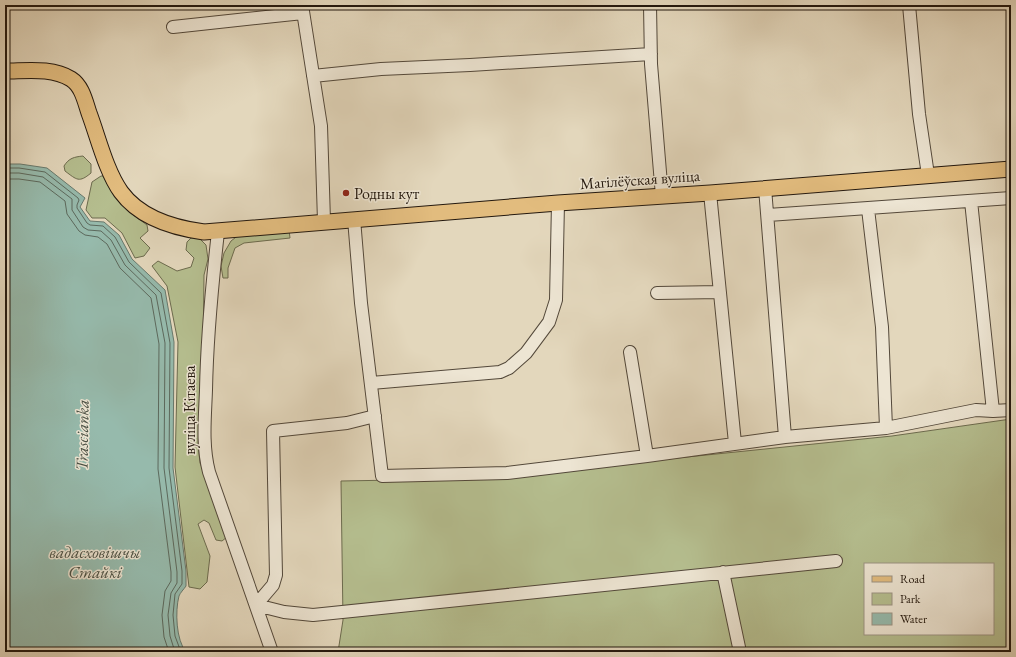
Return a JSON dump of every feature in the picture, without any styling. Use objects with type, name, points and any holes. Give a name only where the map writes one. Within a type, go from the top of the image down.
[{"type":"main road","points":[[5,71],[45,72],[64,76],[72,80],[80,88],[97,138],[120,191],[142,212],[174,225],[196,231],[218,232],[354,219]]},
{"type":"main road","name":"Магілёўская вуліца","points":[[354,219],[1011,169]]},
{"type":"street","points":[[650,5],[651,54],[662,196]]},
{"type":"street","points":[[909,5],[919,114],[928,175]]},
{"type":"street","points":[[173,27],[302,9],[321,126],[324,221]]},
{"type":"street","points":[[313,76],[381,69],[651,54]]},
{"type":"street","points":[[765,188],[785,436]]},
{"type":"street","points":[[710,193],[735,443]]},
{"type":"street","points":[[768,216],[1011,198]]},
{"type":"street","points":[[971,201],[993,411]]},
{"type":"street","points":[[371,383],[500,372],[509,368],[526,353],[549,322],[556,300],[558,203]]},
{"type":"street","points":[[868,209],[882,327],[886,428]]},
{"type":"street","points":[[354,219],[361,303],[382,476],[507,473],[647,456],[785,436],[886,428],[976,410],[1011,410]]},
{"type":"street","name":"вуліца Кітаева","points":[[218,232],[206,369],[205,450],[211,479],[272,652]]},
{"type":"street","points":[[657,293],[720,292]]},
{"type":"street","points":[[630,352],[647,456]]},
{"type":"street","points":[[375,416],[347,424],[273,432],[276,575],[272,586],[256,605],[284,612],[313,614],[836,561]]},
{"type":"street","points":[[723,572],[740,652]]},
{"type":"green space","points":[[83,156],[91,164],[91,173],[81,179],[72,177],[65,171],[64,166],[72,158]]},
{"type":"green space","points":[[101,176],[107,176],[132,214],[147,225],[148,231],[140,238],[150,248],[144,256],[135,258],[122,233],[105,218],[92,218],[86,210],[92,182]]},
{"type":"green space","points":[[289,230],[290,238],[244,243],[235,248],[228,268],[228,278],[223,278],[221,266],[224,253],[231,241],[240,234]]},
{"type":"green space","points":[[198,237],[206,245],[208,259],[204,275],[203,358],[198,444],[200,463],[208,480],[227,537],[222,541],[216,540],[209,523],[204,520],[198,524],[210,556],[207,582],[200,589],[189,587],[175,467],[178,342],[167,286],[152,266],[158,261],[177,271],[191,267],[194,258],[186,250],[187,242],[191,238]]},
{"type":"green space","points":[[1011,419],[1011,652],[338,652],[343,620],[341,481],[507,478],[648,461],[892,436]]},
{"type":"water","name":"вадасховішчы Стайкі","points":[[5,164],[20,164],[47,168],[85,198],[80,207],[90,221],[104,222],[119,235],[132,259],[165,290],[174,342],[173,468],[186,571],[186,586],[180,595],[178,602],[177,625],[180,640],[186,652],[5,652]]},
{"type":"place","name":"Родны кут","points":[[346,193]]},
{"type":"water label","name":"Trascianka","points":[[82,435]]}]
